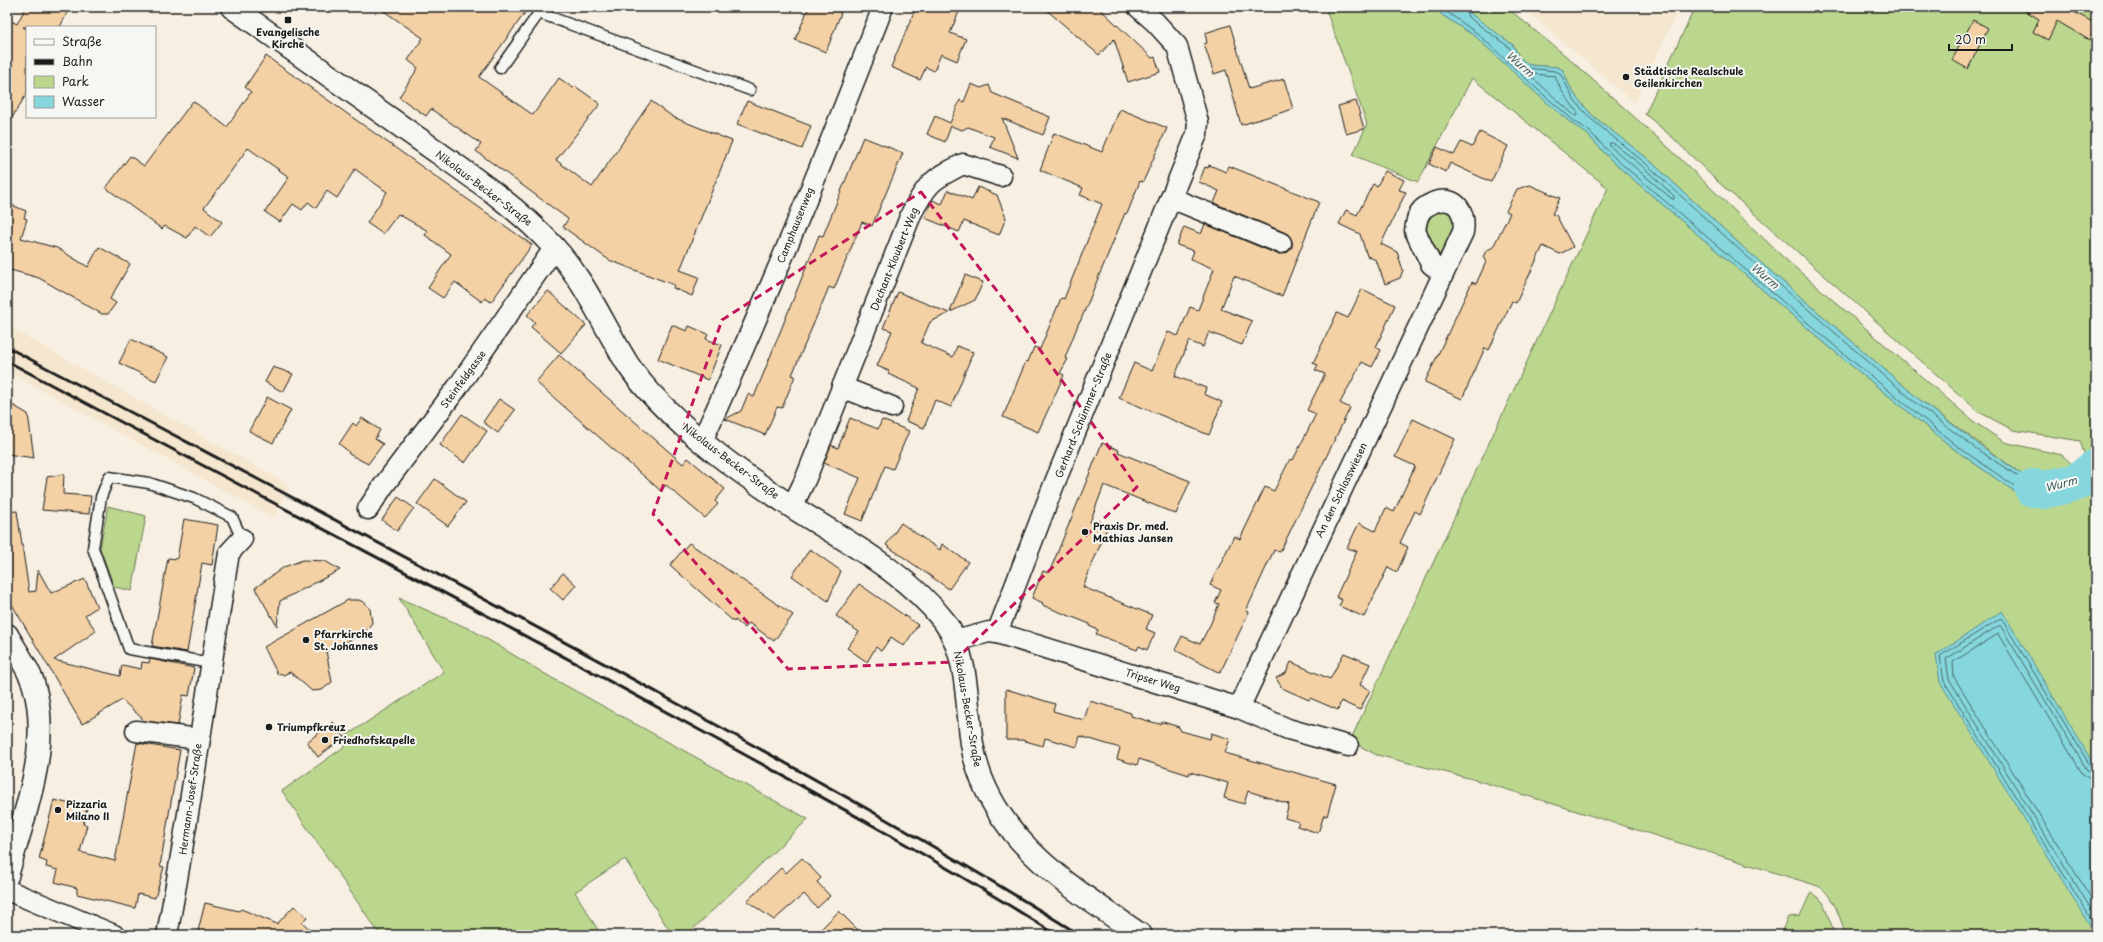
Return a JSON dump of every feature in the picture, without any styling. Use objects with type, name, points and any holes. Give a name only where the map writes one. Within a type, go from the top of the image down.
[{"type":"main road","name":"Nikolaus-Becker-Straße","points":[[232,7],[528,220],[555,247],[578,277],[629,366],[654,396],[702,441],[792,507],[867,554],[920,594],[945,623],[955,641],[967,694],[973,747],[980,776],[993,805],[1009,829],[1030,853],[1092,902],[1141,935]]},
{"type":"main road","points":[[7,635],[34,685],[40,724],[37,766],[7,876]]},
{"type":"street","name":"Camphausenweg","points":[[702,441],[741,356],[845,105],[883,7]]},
{"type":"street","name":"Gerhard-Schümmer-Straße","points":[[997,633],[1053,487],[1196,134],[1198,122],[1177,46],[1156,22],[1138,7]]},
{"type":"street","name":"Dechant-Kloubert-Weg","points":[[792,507],[806,478],[912,212],[924,190],[934,179],[962,164],[1001,176]]},
{"type":"street","points":[[1171,198],[1281,243]]},
{"type":"street","name":"Steinfeldgasse","points":[[368,508],[457,388],[555,247]]},
{"type":"street","name":"An den Schlosswiesen","points":[[1239,708],[1389,391],[1442,273]]},
{"type":"street","points":[[842,386],[892,407]]},
{"type":"street","name":"Hermann-Josef-Straße","points":[[167,935],[186,836],[199,739],[229,553],[242,539]]},
{"type":"street","name":"Tripser Weg","points":[[955,641],[989,632],[997,633],[1239,708],[1288,729],[1348,746]]},
{"type":"street","points":[[136,731],[199,739]]},
{"type":"street","points":[[7,890],[114,935]]},
{"type":"lane","points":[[500,68],[538,13],[750,90]]},
{"type":"lane","name":"Hermann-Josef-Straße","points":[[211,663],[129,649],[93,548],[101,496],[109,477],[149,483],[194,498],[232,516],[242,539]]},
{"type":"highlighted area","points":[[921,192],[1017,317],[1137,487],[953,662],[788,669],[653,514],[722,320]]},
{"type":"shaded area","name":"Städtische Realschule Geilenkirchen","points":[[1522,7],[1679,7],[1635,103]]},
{"type":"shaded area","points":[[7,326],[289,485],[274,518],[7,371]]},
{"type":"green space","points":[[1325,7],[1434,7],[1442,15],[1476,37],[1536,93],[1571,123],[1587,134],[1614,163],[1847,362],[1954,449],[2029,500],[2055,499],[2074,494],[2089,486],[2096,494],[2096,935],[1845,935],[1836,908],[1828,895],[1818,886],[1476,780],[1377,755],[1350,741],[1608,188],[1472,78],[1418,182],[1353,155],[1367,124]]},
{"type":"green space","points":[[1468,7],[1506,7],[1566,56],[1668,147],[1783,257],[1973,421],[2004,442],[2062,455],[2075,467],[2056,477],[2045,479],[2024,476],[1920,400],[1745,249],[1647,158],[1593,116],[1577,98],[1569,85],[1563,70],[1557,67],[1529,65],[1519,57],[1513,45],[1470,14]]},
{"type":"green space","points":[[1695,7],[2096,7],[2096,447],[2086,459],[2080,441],[2013,430],[1979,412],[1716,180],[1673,138],[1645,114]]},
{"type":"green space","points":[[1445,210],[1450,214],[1454,224],[1443,253],[1439,254],[1429,243],[1427,229],[1428,222],[1432,217],[1437,212]]},
{"type":"green space","points":[[108,506],[146,516],[132,591],[114,587],[100,548]]},
{"type":"green space","points":[[399,598],[472,630],[552,678],[808,819],[687,935],[672,935],[625,859],[575,892],[601,935],[380,935],[282,791],[348,744],[344,737],[444,672]]},
{"type":"green space","points":[[1811,892],[1823,902],[1835,935],[1780,935],[1788,917],[1800,916]]},
{"type":"water","points":[[1435,7],[1468,7],[1471,14],[1513,45],[1519,57],[1529,65],[1557,67],[1563,70],[1569,85],[1577,98],[1593,116],[1647,158],[1745,249],[1920,400],[1981,446],[2024,476],[2042,480],[2058,478],[2075,467],[2089,486],[2074,494],[2055,499],[2029,500],[1954,449],[1847,362],[1614,163],[1587,134],[1571,123],[1536,93],[1476,37],[1442,15]]},
{"type":"water","points":[[2096,447],[2096,473],[2086,459]]},
{"type":"water","points":[[2002,611],[2096,768],[2096,935],[1940,682],[1936,655]]},
{"type":"building","points":[[26,7],[70,7],[60,26],[23,27],[26,28],[26,95],[7,126],[7,19],[17,24]]},
{"type":"building","points":[[378,7],[529,7],[479,77],[533,115],[559,78],[573,88],[575,86],[600,104],[556,160],[592,187],[651,101],[673,117],[732,141],[680,270],[699,277],[692,296],[673,288],[674,285],[609,260],[563,227],[568,219],[476,151],[481,144],[431,109],[426,116],[399,97],[418,68],[408,60],[423,38]]},
{"type":"building","points":[[809,7],[828,7],[841,13],[826,52],[795,40]]},
{"type":"building","points":[[916,7],[961,7],[950,33],[966,39],[957,61],[941,54],[934,71],[926,67],[920,80],[891,67]]},
{"type":"building","points":[[1043,7],[1098,7],[1152,58],[1155,57],[1160,72],[1128,82],[1114,39],[1099,55]]},
{"type":"building","points":[[2019,7],[2065,7],[2096,24],[2096,28],[2089,40],[2057,21],[2048,40],[2033,32],[2039,19]]},
{"type":"building","points":[[1973,20],[1988,28],[1968,69],[1952,60]]},
{"type":"building","points":[[1230,25],[1249,89],[1284,79],[1293,109],[1241,125],[1226,70],[1214,74],[1204,44],[1207,43],[1205,33]]},
{"type":"building","points":[[266,56],[532,245],[491,302],[485,298],[482,302],[455,282],[443,298],[428,288],[451,254],[425,235],[428,231],[398,214],[383,234],[367,223],[387,192],[355,169],[337,198],[327,191],[316,208],[308,202],[302,210],[293,204],[280,222],[265,212],[289,177],[248,148],[204,208],[222,222],[210,237],[195,226],[187,238],[165,226],[162,229],[106,188],[130,156],[144,166],[193,101],[227,127],[251,92],[245,87]]},
{"type":"building","points":[[971,84],[981,88],[989,85],[992,93],[1050,117],[1043,135],[1002,118],[1018,158],[990,147],[994,137],[968,127],[962,130],[951,126],[945,142],[927,134],[935,116],[950,123],[960,100],[964,102]]},
{"type":"building","points":[[747,101],[811,126],[802,149],[737,124]]},
{"type":"building","points":[[1356,101],[1364,129],[1346,134],[1338,106]]},
{"type":"building","points":[[1120,109],[1167,128],[1143,182],[1140,181],[1127,214],[1125,213],[1065,358],[1068,359],[1060,373],[1064,375],[1038,432],[1003,417],[1026,361],[1028,362],[1034,347],[1040,349],[1061,298],[1064,299],[1102,204],[1080,195],[1083,188],[1040,170],[1054,133],[1102,152]]},
{"type":"building","points":[[1480,132],[1508,146],[1491,182],[1450,163],[1446,172],[1429,164],[1437,147],[1454,155],[1461,142],[1472,147]]},
{"type":"building","points":[[863,137],[903,153],[872,226],[862,222],[834,289],[829,287],[792,375],[795,376],[782,408],[777,407],[765,435],[725,419],[741,411],[748,394],[754,397],[819,235],[823,236]]},
{"type":"building","points":[[1209,165],[1226,172],[1229,166],[1319,202],[1282,296],[1234,276],[1221,309],[1252,321],[1242,345],[1209,332],[1203,347],[1189,341],[1175,376],[1206,388],[1204,394],[1222,402],[1209,435],[1119,398],[1134,363],[1152,371],[1168,332],[1178,336],[1190,307],[1198,310],[1214,269],[1191,259],[1194,251],[1177,245],[1184,227],[1201,234],[1205,224],[1277,254],[1288,252],[1292,247],[1292,241],[1286,233],[1214,203],[1219,191],[1199,182],[1205,167],[1208,168]]},
{"type":"building","points":[[1385,171],[1404,180],[1399,190],[1406,192],[1381,244],[1397,252],[1403,270],[1400,278],[1385,284],[1376,260],[1367,256],[1360,234],[1339,224],[1346,210],[1357,215],[1373,184],[1377,186]]},
{"type":"building","points":[[1530,185],[1560,198],[1552,214],[1556,215],[1573,247],[1560,254],[1543,246],[1516,303],[1512,301],[1489,350],[1485,348],[1462,399],[1425,382],[1472,282],[1476,284],[1486,262],[1483,257],[1486,251],[1493,247],[1510,213],[1506,211],[1517,189]]},
{"type":"building","points":[[978,187],[997,195],[1006,218],[999,235],[964,221],[959,232],[925,218],[932,200],[942,204],[948,190],[972,200]]},
{"type":"building","points":[[7,203],[26,211],[24,218],[27,219],[21,238],[57,248],[88,267],[99,247],[130,264],[110,299],[116,303],[108,314],[102,314],[39,278],[7,269]]},
{"type":"building","points":[[965,275],[983,282],[975,300],[950,312]]},
{"type":"building","points":[[1362,289],[1395,305],[1376,347],[1381,350],[1372,367],[1362,362],[1340,403],[1350,408],[1280,552],[1274,550],[1246,611],[1249,612],[1220,673],[1175,650],[1182,636],[1200,644],[1210,625],[1219,604],[1215,603],[1221,590],[1210,585],[1234,536],[1240,539],[1265,487],[1274,491],[1290,459],[1293,460],[1316,414],[1307,410],[1325,374],[1315,370],[1318,365],[1313,363],[1337,313],[1348,318]]},
{"type":"building","points":[[548,291],[586,325],[561,353],[531,327],[535,322],[527,315]]},
{"type":"building","points":[[898,292],[949,313],[930,322],[921,343],[953,357],[957,346],[973,352],[951,407],[935,400],[924,428],[906,421],[919,388],[888,374],[889,371],[877,366],[892,331],[883,328]]},
{"type":"building","points":[[672,325],[687,331],[689,326],[708,334],[706,339],[722,345],[708,380],[658,359]]},
{"type":"building","points":[[131,339],[168,357],[156,381],[119,363]]},
{"type":"building","points":[[559,355],[683,464],[688,458],[725,489],[715,501],[718,504],[705,518],[666,485],[661,491],[536,382]]},
{"type":"building","points":[[273,367],[293,374],[283,392],[265,382]]},
{"type":"building","points":[[267,397],[291,410],[273,443],[249,431]]},
{"type":"building","points":[[499,399],[515,410],[498,433],[483,422]]},
{"type":"building","points":[[7,402],[28,414],[34,458],[7,454]]},
{"type":"building","points":[[462,414],[487,431],[465,463],[440,445]]},
{"type":"building","points":[[362,418],[380,430],[375,439],[383,444],[368,464],[349,454],[348,451],[339,444],[353,423],[356,426]]},
{"type":"building","points":[[850,418],[878,429],[882,420],[909,431],[893,469],[885,466],[862,521],[845,514],[860,478],[824,463],[831,445],[838,448]]},
{"type":"building","points":[[1413,419],[1455,439],[1420,514],[1415,511],[1400,543],[1408,547],[1397,572],[1388,567],[1364,617],[1339,606],[1342,600],[1336,597],[1357,551],[1347,548],[1359,523],[1375,531],[1386,508],[1394,512],[1415,466],[1395,457]]},
{"type":"building","points":[[1102,443],[1119,450],[1118,452],[1190,481],[1176,514],[1104,485],[1090,522],[1107,528],[1083,587],[1152,615],[1146,629],[1155,633],[1147,650],[1139,646],[1137,650],[1096,634],[1098,630],[1089,626],[1090,624],[1042,605],[1043,603],[1032,598],[1043,571],[1049,573]]},
{"type":"building","points":[[64,474],[63,494],[91,496],[89,514],[42,510],[47,477]]},
{"type":"building","points":[[435,479],[466,502],[448,526],[417,504]]},
{"type":"building","points":[[398,497],[414,508],[397,531],[382,520]]},
{"type":"building","points":[[17,511],[29,592],[36,591],[38,570],[51,593],[85,579],[97,607],[85,615],[96,631],[54,660],[120,676],[122,665],[141,669],[142,662],[149,663],[150,659],[194,668],[189,696],[183,695],[178,725],[145,721],[122,700],[82,724],[7,596],[7,512]]},
{"type":"building","points":[[184,519],[218,525],[212,565],[202,563],[187,652],[152,646],[168,558],[177,559]]},
{"type":"building","points":[[901,523],[940,550],[942,544],[968,562],[949,589],[886,545]]},
{"type":"building","points":[[689,543],[793,615],[774,641],[749,623],[745,628],[735,620],[734,622],[670,565]]},
{"type":"building","points":[[810,549],[841,571],[828,601],[792,576]]},
{"type":"building","points":[[303,560],[325,561],[340,570],[280,601],[277,626],[255,588],[284,567]]},
{"type":"building","points":[[563,573],[576,585],[563,600],[550,588]]},
{"type":"building","points":[[859,584],[918,625],[904,646],[891,637],[881,651],[876,647],[867,662],[847,648],[859,632],[836,616]]},
{"type":"building","name":"Pfarrkirche St. Johannes","points":[[348,600],[359,600],[365,603],[370,609],[372,623],[363,634],[326,651],[332,682],[322,690],[312,691],[290,672],[283,675],[281,673],[278,675],[264,647]]},
{"type":"building","points":[[1344,653],[1370,664],[1360,685],[1370,690],[1360,710],[1341,701],[1338,710],[1310,698],[1309,700],[1282,688],[1276,678],[1286,673],[1291,662],[1330,679]]},
{"type":"building","points":[[1006,689],[1055,704],[1053,711],[1084,720],[1090,701],[1131,713],[1131,716],[1159,724],[1163,722],[1179,727],[1181,731],[1210,739],[1211,733],[1230,739],[1225,753],[1336,784],[1327,816],[1324,815],[1318,833],[1297,826],[1299,822],[1285,818],[1289,804],[1248,791],[1244,804],[1224,798],[1228,783],[1190,772],[1189,775],[1139,759],[1137,765],[1117,759],[1120,748],[1080,736],[1077,747],[1045,738],[1043,746],[1022,740],[1006,740]]},
{"type":"building","name":"Friedhofskapelle","points":[[333,722],[344,737],[318,757],[307,742]]},
{"type":"building","points":[[137,743],[180,750],[160,866],[164,867],[155,898],[138,894],[135,908],[77,894],[77,888],[55,882],[58,870],[46,867],[47,862],[39,859],[54,800],[87,808],[83,824],[87,825],[80,852],[115,861]]},
{"type":"building","points":[[802,858],[821,878],[817,882],[830,896],[817,908],[804,894],[774,920],[747,901],[781,868],[786,873]]},
{"type":"building","points":[[205,903],[239,911],[241,909],[277,924],[294,906],[307,917],[302,922],[316,935],[197,935]]},
{"type":"building","points":[[839,911],[863,935],[815,935]]},
{"type":"waterway","name":"Wurm","points":[[2033,488],[2043,490],[2077,482],[2096,468]]},
{"type":"railway","points":[[7,347],[587,654],[928,843],[1080,935]]},
{"type":"railway","points":[[7,361],[513,629],[776,772],[918,851],[1057,935]]},
{"type":"place","name":"Evangelische Kirche","points":[[288,20]]},
{"type":"place","name":"Städtische Realschule Geilenkirchen","points":[[1626,77]]},
{"type":"place","name":"Praxis Dr. med. Mathias Jansen","points":[[1085,532]]},
{"type":"place","name":"Pfarrkirche St. Johannes","points":[[306,640]]},
{"type":"place","name":"Triumpfkreuz","points":[[269,727]]},
{"type":"place","name":"Friedhofskapelle","points":[[325,740]]},
{"type":"place","name":"Pizzaria Milano II","points":[[58,810]]}]
